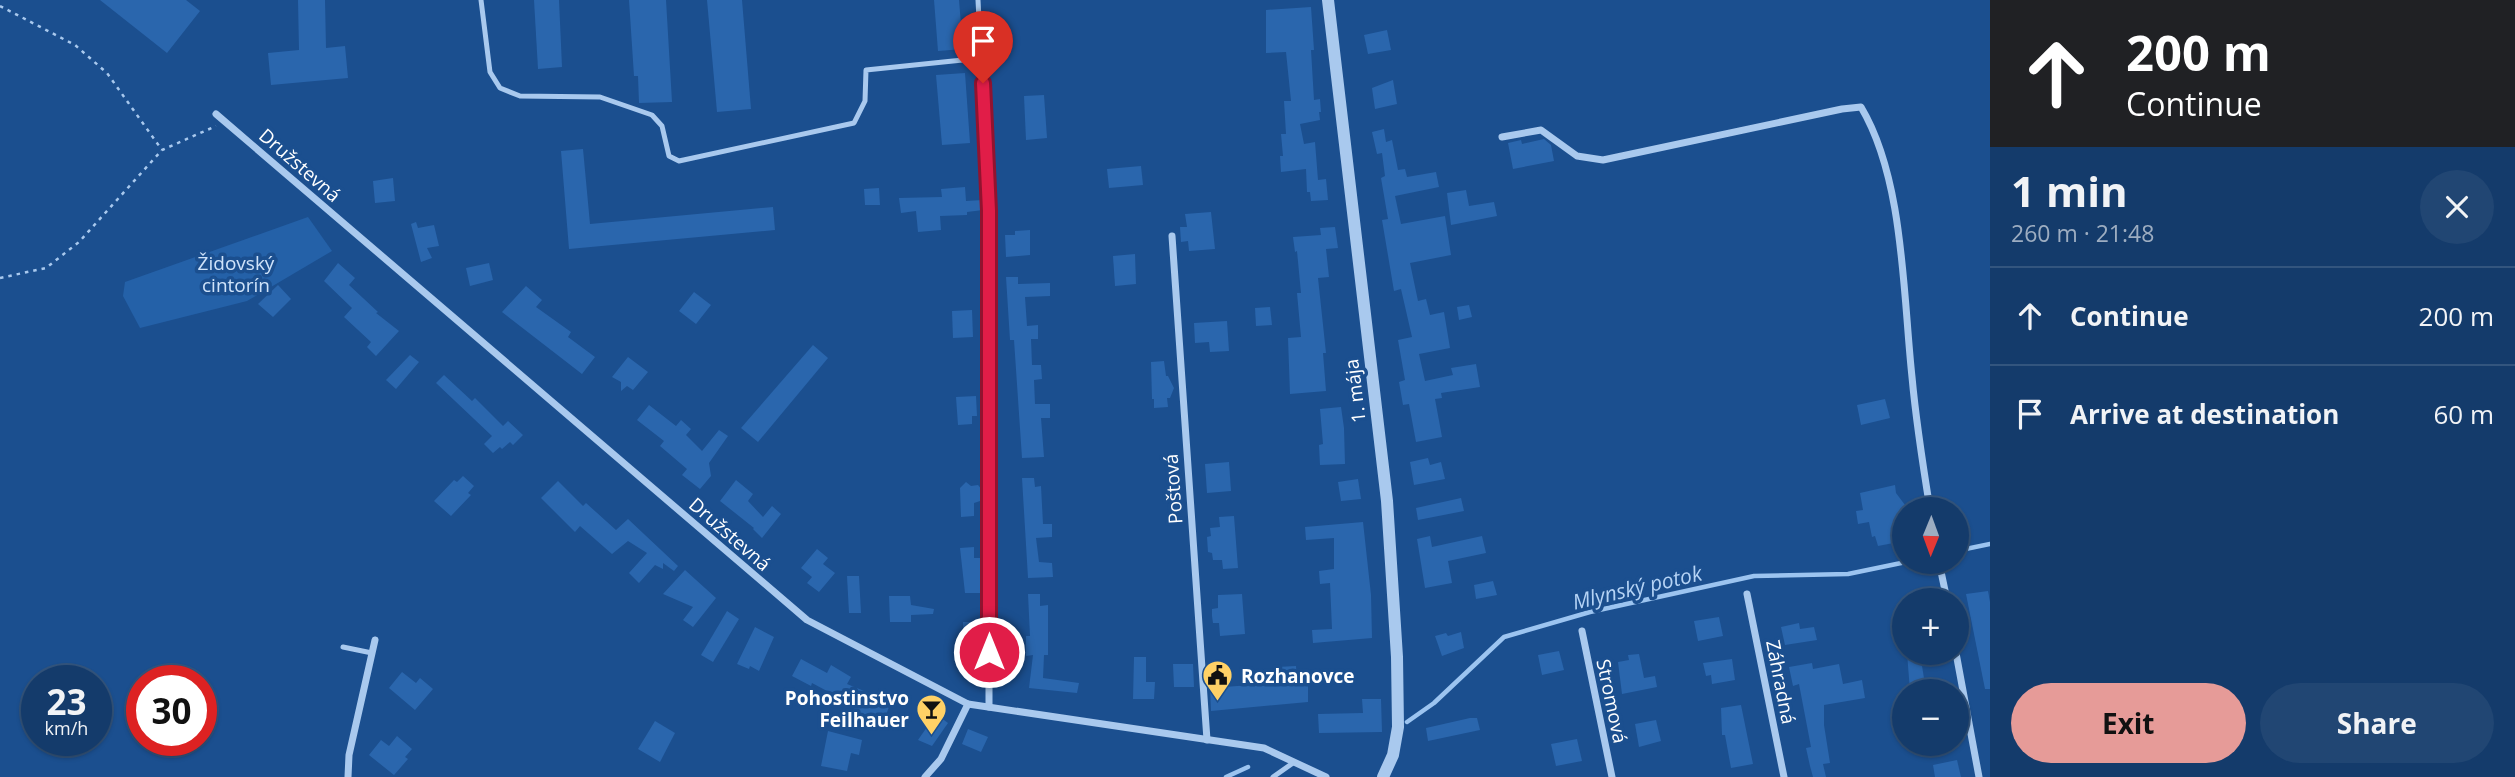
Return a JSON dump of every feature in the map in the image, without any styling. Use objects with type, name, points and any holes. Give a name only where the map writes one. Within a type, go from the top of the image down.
[{"type":"street","name":"1. mája","points":[[1328,0],[1387,501],[1398,717],[1392,755],[1383,777]]},
{"type":"street","points":[[1502,137],[1541,130],[1577,156],[1603,160],[1861,107],[1883,155],[1895,214],[1928,497]]},
{"type":"street","name":"Družstevná","points":[[216,114],[807,620],[968,704],[1264,748],[1326,777]]},
{"type":"street","points":[[989,211],[989,708]]},
{"type":"street","name":"Poštová","points":[[1172,236],[1207,740]]},
{"type":"street","name":"Záhradná","points":[[1747,594],[1784,777]]},
{"type":"street","name":"Stromová","points":[[1582,631],[1612,777]]},
{"type":"street","points":[[348,777],[349,755],[375,640]]},
{"type":"street","points":[[1958,665],[1979,777]]},
{"type":"street","points":[[925,777],[942,759],[968,704]]},
{"type":"lane","points":[[481,0],[490,72],[500,88],[520,96],[600,97],[652,115],[662,126],[669,156],[679,161],[854,123],[865,101],[866,70],[982,58]]},
{"type":"lane","points":[[978,0],[989,211]]},
{"type":"lane","points":[[343,647],[372,653]]},
{"type":"lane","points":[[1273,777],[1293,762]]},
{"type":"path","points":[[0,6],[75,45],[107,73],[162,150]]},
{"type":"path","points":[[0,278],[46,268],[79,242],[162,150],[225,122]]},
{"type":"green space","name":"Židovský cintorín","points":[[308,217],[332,251],[247,301],[140,328],[123,296],[125,282]]},
{"type":"building","points":[[100,0],[186,0],[200,11],[167,53]]},
{"type":"building","points":[[298,0],[325,0],[326,48],[345,46],[348,78],[271,85],[268,53],[299,50]]},
{"type":"building","points":[[534,0],[559,0],[562,67],[538,69]]},
{"type":"building","points":[[629,0],[666,0],[672,102],[639,103],[638,76],[634,76]]},
{"type":"building","points":[[707,0],[742,0],[751,109],[717,112]]},
{"type":"building","points":[[934,0],[959,0],[963,49],[938,51]]},
{"type":"building","points":[[1311,7],[1314,100],[1320,99],[1321,112],[1320,120],[1300,124],[1304,144],[1315,142],[1318,180],[1326,179],[1328,200],[1311,201],[1310,192],[1307,192],[1306,169],[1281,172],[1281,134],[1286,134],[1284,101],[1291,101],[1286,52],[1266,53],[1266,10]]},
{"type":"building","points":[[1387,30],[1391,50],[1368,54],[1364,35]]},
{"type":"building","points":[[965,73],[970,143],[942,145],[936,75]]},
{"type":"building","points":[[1393,80],[1397,104],[1375,109],[1372,88]]},
{"type":"building","points":[[1044,95],[1047,138],[1026,140],[1024,96]]},
{"type":"building","points":[[1384,129],[1386,142],[1392,140],[1398,170],[1405,169],[1407,177],[1436,172],[1439,187],[1395,196],[1401,224],[1445,216],[1451,255],[1410,263],[1418,301],[1426,299],[1430,315],[1444,312],[1450,348],[1419,354],[1425,381],[1453,375],[1451,368],[1476,364],[1480,387],[1441,393],[1442,398],[1435,399],[1442,437],[1416,442],[1409,404],[1403,405],[1399,382],[1405,380],[1398,340],[1412,337],[1401,289],[1394,291],[1382,220],[1388,219],[1381,178],[1385,176],[1382,153],[1377,154],[1372,132]]},
{"type":"building","points":[[1544,139],[1551,145],[1554,161],[1513,169],[1508,143],[1521,140],[1522,144]]},
{"type":"building","points":[[583,149],[590,224],[773,207],[775,230],[569,249],[561,151]]},
{"type":"building","points":[[1141,166],[1143,185],[1109,188],[1107,169]]},
{"type":"building","points":[[393,178],[395,201],[375,203],[373,181]]},
{"type":"building","points":[[965,187],[966,201],[983,200],[983,210],[967,212],[967,215],[940,216],[941,230],[918,232],[916,211],[901,213],[899,198],[942,197],[941,189]]},
{"type":"building","points":[[879,188],[880,205],[865,205],[864,189]]},
{"type":"building","points":[[1466,190],[1469,206],[1494,202],[1497,216],[1451,225],[1447,193]]},
{"type":"building","points":[[1211,212],[1215,249],[1189,251],[1188,241],[1181,242],[1180,227],[1187,227],[1185,214]]},
{"type":"building","points":[[416,222],[418,228],[434,225],[439,246],[427,248],[432,258],[421,262],[411,224]]},
{"type":"building","points":[[1335,227],[1338,248],[1326,249],[1329,277],[1318,278],[1326,353],[1323,353],[1326,391],[1290,394],[1288,338],[1301,337],[1297,293],[1301,293],[1293,237],[1321,235],[1320,228]]},
{"type":"building","points":[[1030,230],[1030,255],[1006,257],[1005,235]]},
{"type":"building","points":[[1135,254],[1136,284],[1115,286],[1113,256]]},
{"type":"building","points":[[338,263],[355,278],[349,285],[378,312],[376,313],[399,331],[376,356],[367,347],[371,342],[344,317],[352,308],[324,281]]},
{"type":"building","points":[[489,263],[493,280],[470,286],[466,268]]},
{"type":"building","points":[[1006,277],[1018,277],[1018,284],[1050,283],[1050,296],[1025,297],[1027,326],[1038,325],[1038,339],[1031,339],[1032,365],[1041,365],[1042,379],[1034,380],[1035,404],[1050,404],[1050,418],[1041,418],[1044,457],[1022,458],[1014,340],[1010,340]]},
{"type":"building","points":[[278,285],[291,299],[273,317],[258,304]]},
{"type":"building","points":[[526,286],[542,300],[536,307],[571,332],[568,337],[595,357],[582,374],[502,312]]},
{"type":"building","points":[[694,292],[711,305],[696,324],[679,311]]},
{"type":"building","points":[[1469,305],[1472,317],[1459,320],[1457,307]]},
{"type":"building","points":[[1270,307],[1272,325],[1256,326],[1255,308]]},
{"type":"building","points":[[972,310],[973,337],[953,338],[952,311]]},
{"type":"building","points":[[1227,321],[1229,351],[1210,352],[1209,342],[1195,343],[1194,323]]},
{"type":"building","points":[[813,345],[828,358],[758,442],[741,428]]},
{"type":"building","points":[[410,355],[419,362],[396,389],[386,380]]},
{"type":"building","points":[[628,357],[648,372],[633,390],[627,386],[621,391],[621,382],[612,377]]},
{"type":"building","points":[[1164,361],[1166,376],[1174,388],[1170,398],[1167,398],[1168,407],[1154,408],[1151,362]]},
{"type":"building","points":[[444,375],[472,401],[475,398],[503,426],[508,421],[523,435],[513,445],[510,442],[493,453],[484,444],[492,436],[436,383]]},
{"type":"building","points":[[976,396],[977,416],[972,416],[972,424],[958,425],[956,397]]},
{"type":"building","points":[[1885,399],[1890,418],[1861,425],[1857,405]]},
{"type":"building","points":[[649,405],[676,426],[681,420],[691,429],[686,435],[702,451],[719,430],[728,436],[709,463],[711,476],[700,489],[682,475],[687,469],[660,446],[664,441],[637,420]]},
{"type":"building","points":[[1341,407],[1345,464],[1320,465],[1319,445],[1323,444],[1320,409]]},
{"type":"building","points":[[1428,458],[1430,465],[1441,462],[1445,479],[1414,485],[1410,462]]},
{"type":"building","points":[[1229,462],[1231,491],[1207,493],[1205,464]]},
{"type":"building","points":[[463,476],[474,486],[468,493],[471,495],[451,516],[434,501],[454,480],[457,482]]},
{"type":"building","points":[[1022,478],[1034,478],[1035,487],[1041,486],[1043,524],[1052,524],[1052,537],[1036,538],[1039,562],[1052,563],[1053,577],[1028,578]]},
{"type":"building","points":[[1358,479],[1361,499],[1341,501],[1338,482]]},
{"type":"building","points":[[736,480],[753,494],[748,501],[763,517],[772,506],[781,514],[762,538],[754,528],[720,501]]},
{"type":"building","points":[[558,481],[583,506],[586,503],[616,530],[628,519],[678,566],[674,571],[663,563],[663,569],[655,565],[639,583],[629,573],[647,553],[628,541],[612,554],[580,526],[575,532],[541,498]]},
{"type":"building","points":[[966,482],[971,486],[978,485],[983,491],[983,500],[974,503],[974,516],[961,517],[960,488]]},
{"type":"building","points":[[1895,485],[1899,497],[1892,497],[1892,543],[1878,546],[1875,536],[1872,537],[1869,522],[1858,524],[1856,511],[1863,510],[1860,493]]},
{"type":"building","points":[[1461,498],[1464,511],[1418,520],[1416,508]]},
{"type":"building","points":[[1234,516],[1238,568],[1223,569],[1222,560],[1213,560],[1212,553],[1208,552],[1207,537],[1211,536],[1210,528],[1220,527],[1219,517]]},
{"type":"building","points":[[1363,522],[1371,595],[1372,638],[1313,643],[1312,630],[1332,629],[1330,583],[1320,584],[1319,571],[1334,569],[1334,538],[1306,540],[1305,527]]},
{"type":"building","points":[[1430,536],[1432,547],[1482,536],[1486,553],[1448,561],[1452,583],[1425,588],[1417,539]]},
{"type":"building","points":[[974,547],[974,558],[983,558],[983,593],[965,593],[960,548]]},
{"type":"building","points":[[817,549],[828,558],[823,564],[835,573],[819,592],[807,583],[812,577],[801,568]]},
{"type":"building","points":[[685,570],[716,598],[693,627],[683,620],[693,607],[663,594]]},
{"type":"building","points":[[847,576],[859,576],[861,613],[849,613]]},
{"type":"building","points":[[1493,581],[1497,595],[1476,599],[1474,585]]},
{"type":"building","points":[[1988,591],[1990,689],[1985,689],[1969,609],[1969,594]]},
{"type":"building","points":[[1028,594],[1040,594],[1040,606],[1048,605],[1048,655],[1044,655],[1043,678],[1079,683],[1077,693],[1029,688],[1033,655],[1026,656],[1026,636],[1030,636]]},
{"type":"building","points":[[1242,594],[1245,634],[1220,636],[1219,623],[1213,623],[1212,616],[1212,609],[1218,608],[1218,595]]},
{"type":"building","points":[[889,596],[910,596],[911,605],[934,609],[933,614],[911,615],[911,622],[890,622]]},
{"type":"building","points":[[727,611],[739,619],[713,662],[701,655]]},
{"type":"building","points":[[1719,617],[1723,636],[1698,641],[1694,621]]},
{"type":"building","points":[[963,622],[977,622],[977,635],[983,635],[983,654],[964,655]]},
{"type":"building","points":[[1799,623],[1800,629],[1814,627],[1817,640],[1785,645],[1781,627]]},
{"type":"building","points":[[755,627],[774,637],[759,671],[737,664]]},
{"type":"building","points":[[1461,632],[1464,648],[1442,656],[1435,636]]},
{"type":"building","points":[[1559,651],[1564,670],[1542,675],[1538,655]]},
{"type":"building","points":[[1639,654],[1644,678],[1655,676],[1657,687],[1622,694],[1618,662],[1629,660],[1628,655]]},
{"type":"building","points":[[1134,657],[1146,657],[1146,682],[1155,682],[1154,699],[1133,699]]},
{"type":"building","points":[[801,659],[827,673],[831,665],[851,677],[847,684],[891,702],[882,725],[852,713],[855,706],[812,683],[811,686],[792,676]]},
{"type":"building","points":[[1732,659],[1735,680],[1712,684],[1711,675],[1706,676],[1703,663]]},
{"type":"building","points":[[1812,663],[1813,669],[1839,664],[1843,684],[1862,680],[1865,698],[1824,705],[1830,763],[1823,764],[1826,777],[1813,777],[1806,748],[1811,747],[1799,684],[1793,686],[1789,667]]},
{"type":"building","points":[[1173,664],[1193,664],[1194,687],[1174,687]]},
{"type":"building","points":[[1908,665],[1922,665],[1924,679],[1909,679]]},
{"type":"building","points":[[1296,666],[1297,682],[1308,681],[1308,702],[1211,711],[1210,688],[1278,683],[1277,667]]},
{"type":"building","points":[[402,672],[416,683],[420,678],[433,689],[415,710],[389,688]]},
{"type":"building","points":[[1362,699],[1381,699],[1382,732],[1319,733],[1318,714],[1363,713]]},
{"type":"building","points":[[1741,705],[1753,764],[1731,768],[1725,735],[1722,735],[1721,708]]},
{"type":"building","points":[[936,714],[948,723],[932,746],[918,740]]},
{"type":"building","points":[[1477,718],[1480,730],[1428,741],[1426,728]]},
{"type":"building","points":[[1656,720],[1661,741],[1639,747],[1635,724]]},
{"type":"building","points":[[655,721],[675,733],[660,762],[638,749]]},
{"type":"building","points":[[968,729],[988,737],[981,752],[962,744]]},
{"type":"building","points":[[828,731],[862,740],[859,755],[851,753],[847,771],[821,766]]},
{"type":"building","points":[[397,736],[412,749],[405,757],[408,759],[394,775],[369,755],[381,740],[389,746]]},
{"type":"building","points":[[1577,739],[1582,761],[1556,766],[1551,744]]},
{"type":"building","points":[[1957,760],[1961,777],[1935,777],[1933,765]]},
{"type":"waterway","name":"Mlynský potok","points":[[1969,548],[1990,544]]},
{"type":"waterway","name":"Mlynský potok","points":[[1407,722],[1434,703],[1504,637],[1590,612],[1754,576],[1848,574],[1892,565]]},
{"type":"waterway","name":"Mlynský potok","points":[[1226,777],[1248,767]]},
{"type":"place","name":"Rozhanovce","points":[[1218,703]]},
{"type":"place","name":"Pohostinstvo Feilhauer","points":[[932,736]]},
{"type":"route","points":[[983,83],[989,211],[989,652]]}]
